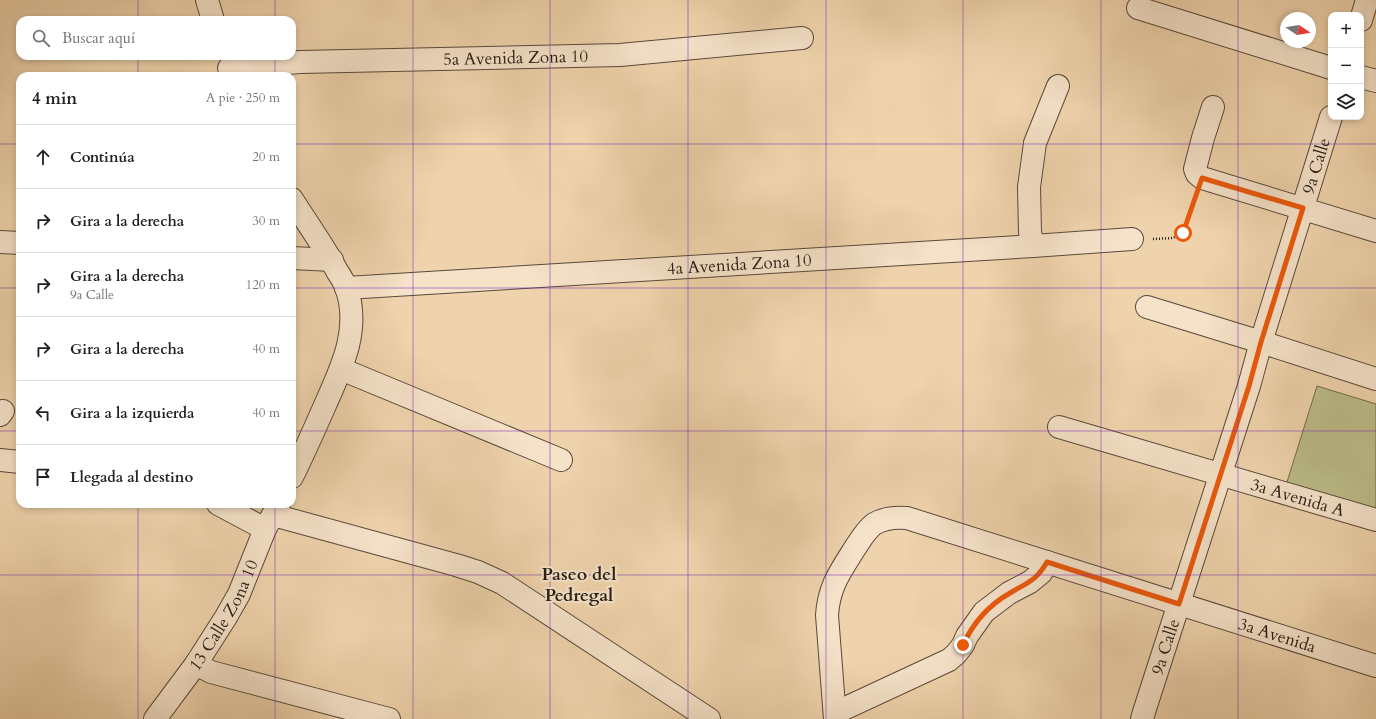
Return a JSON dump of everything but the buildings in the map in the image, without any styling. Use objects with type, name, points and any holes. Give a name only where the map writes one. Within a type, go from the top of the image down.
[{"type":"street","points":[[207,0],[212,16]]},
{"type":"street","points":[[1363,12],[1367,0]]},
{"type":"street","points":[[1138,8],[1328,67]]},
{"type":"street","name":"5a Avenida Zona 10","points":[[229,67],[300,62],[620,55],[802,38]]},
{"type":"street","points":[[1364,78],[1376,81]]},
{"type":"street","points":[[1034,246],[1030,232],[1029,187],[1035,143],[1058,86]]},
{"type":"street","points":[[1213,107],[1195,169],[1197,174],[1202,178],[1376,231]]},
{"type":"street","name":"9a Calle","points":[[1142,719],[1249,386],[1261,342],[1330,120]]},
{"type":"street","points":[[296,205],[332,260],[346,288],[350,301],[352,318],[346,355],[315,429],[296,469]]},
{"type":"street","name":"4a Avenida Zona 10","points":[[346,288],[1132,239]]},
{"type":"street","points":[[0,242],[16,243]]},
{"type":"street","points":[[296,258],[332,260]]},
{"type":"street","points":[[1147,307],[1376,379]]},
{"type":"street","points":[[340,369],[561,460]]},
{"type":"street","name":"3a Avenida A","points":[[1059,427],[1376,520]]},
{"type":"street","points":[[0,460],[16,462]]},
{"type":"street","points":[[236,508],[272,516],[478,572],[502,583],[709,719]]},
{"type":"street","name":"13 Calle Zona 10","points":[[156,719],[196,664],[222,624],[239,594],[272,516]]},
{"type":"street","name":"3a Avenida","points":[[835,716],[828,615],[828,604],[832,589],[837,576],[867,530],[876,523],[891,518],[907,518],[1376,666]]},
{"type":"street","points":[[835,716],[949,660],[963,645],[967,636],[984,612],[1009,593],[1030,582],[1040,573],[1047,562]]},
{"type":"street","points":[[196,664],[211,672],[389,719]]},
{"type":"path","points":[[1132,239],[1173,238],[1183,233],[1202,178]]},
{"type":"green space","points":[[1317,386],[1376,404],[1376,527],[1282,498]]},
{"type":"district","name":"Paseo del Pedregal","points":[[579,584]]},
{"type":"route","points":[[963,645],[972,628],[984,612],[1009,593],[1030,582],[1040,573],[1047,562],[1179,604],[1235,431],[1303,208],[1202,178],[1183,233]]}]
